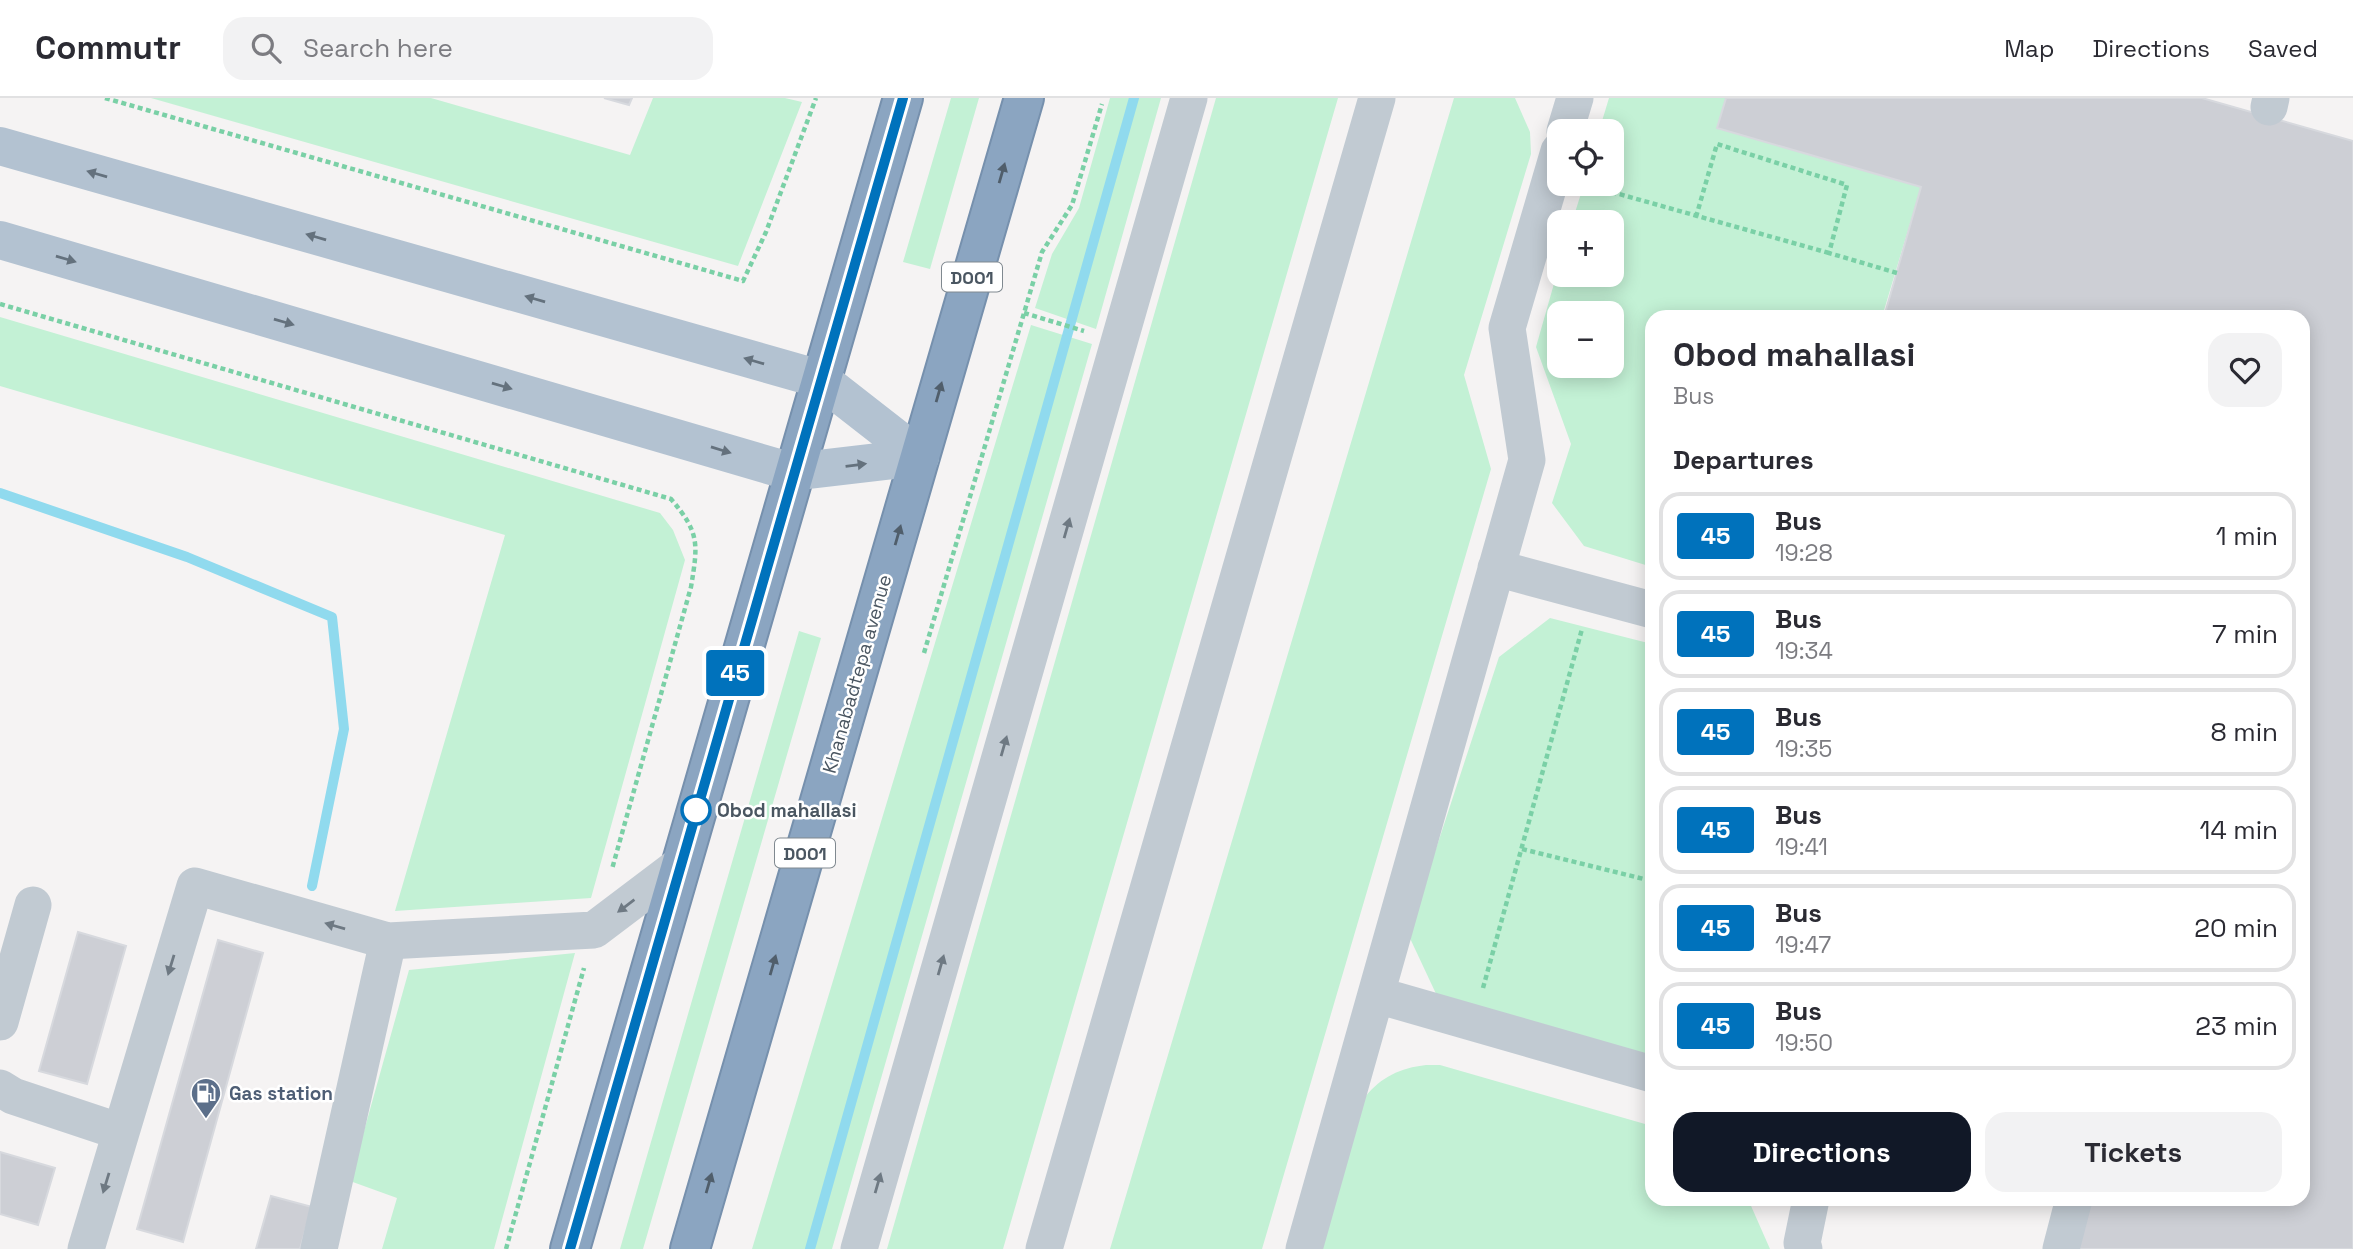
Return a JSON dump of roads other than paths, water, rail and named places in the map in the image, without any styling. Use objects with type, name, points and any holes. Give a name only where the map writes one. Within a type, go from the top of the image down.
[{"type":"highway","points":[[570,1249],[792,472],[903,98]]},
{"type":"highway","name":"Khanabadtepa avenue","points":[[690,1249],[1024,98]]},
{"type":"main road","points":[[0,146],[820,379],[920,457]]},
{"type":"main road","points":[[0,240],[792,472],[920,457]]},
{"type":"lane","points":[[859,1249],[1189,98]]},
{"type":"lane","points":[[1044,1249],[1377,98]]},
{"type":"lane","points":[[1304,1249],[1527,460],[1507,328],[1547,192]]},
{"type":"lane","points":[[1496,569],[1645,608]]},
{"type":"lane","points":[[86,1249],[195,886],[388,940],[594,930],[680,865]]},
{"type":"lane","points":[[0,1022],[33,905]]},
{"type":"lane","points":[[319,1249],[388,940]]},
{"type":"lane","points":[[1377,995],[1645,1072]]},
{"type":"lane","points":[[0,1088],[13,1096],[121,1132]]},
{"type":"lane","points":[[1804,1249],[1802,1243],[1810,1206]]},
{"type":"lane","points":[[2060,1249],[2072,1206]]},
{"type":"waterway","points":[[810,1249],[1134,98]]},
{"type":"waterway","points":[[0,493],[187,557],[332,617],[344,729],[312,886]]},
{"type":"place","name":"Obod mahallasi","points":[[696,810]]},
{"type":"place","name":"Gas station","points":[[206,1120]]}]
